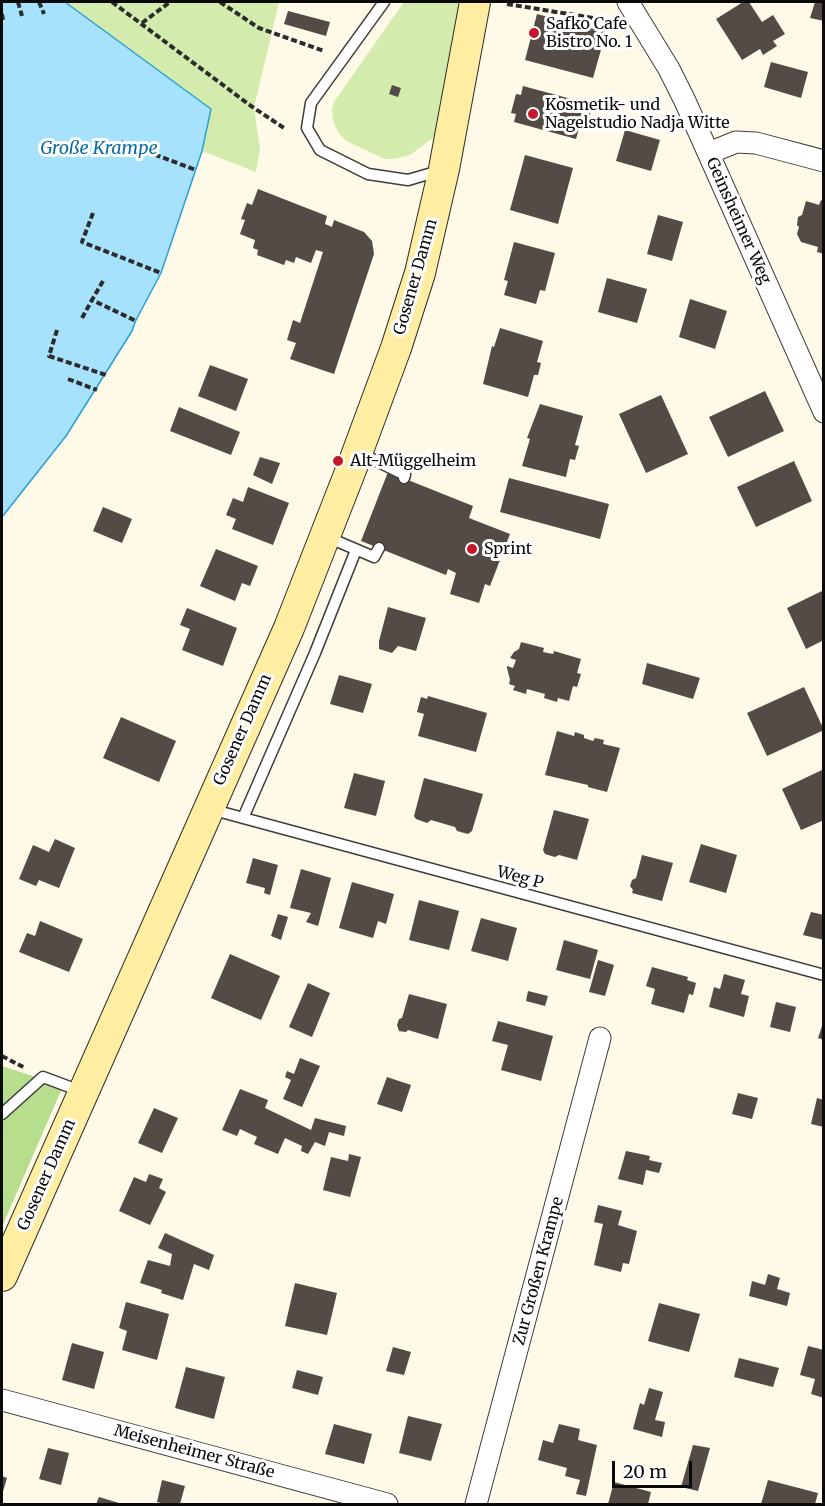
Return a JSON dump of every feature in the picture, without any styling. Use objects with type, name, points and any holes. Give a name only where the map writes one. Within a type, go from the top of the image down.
[{"type":"main road","name":"Gosener Damm","points":[[2,1276],[289,628],[396,348],[420,273],[444,169],[475,2]]},
{"type":"street","name":"Geinsheimer Weg","points":[[632,8],[669,69],[709,153],[824,412]]},
{"type":"street","points":[[709,153],[736,142],[756,143],[824,161]]},
{"type":"street","name":"Zur Großen Krampe","points":[[476,1504],[600,1038]]},
{"type":"street","name":"Meisenheimer Straße","points":[[2,1400],[387,1504]]},
{"type":"lane","points":[[384,2],[311,103],[307,128],[320,150],[368,174],[408,180],[444,169]]},
{"type":"lane","points":[[357,452],[405,475],[404,478]]},
{"type":"lane","points":[[324,537],[374,557],[379,548]]},
{"type":"lane","points":[[243,818],[315,653],[356,550]]},
{"type":"lane","name":"Weg P","points":[[208,809],[824,975]]},
{"type":"lane","points":[[2,1114],[43,1077],[83,1092]]},
{"type":"path","points":[[18,2],[22,16]]},
{"type":"path","points":[[39,2],[44,14]]},
{"type":"path","points":[[112,2],[284,128]]},
{"type":"path","points":[[142,23],[170,2]]},
{"type":"path","points":[[220,2],[259,28],[324,51]]},
{"type":"path","points":[[507,4],[622,23],[632,8]]},
{"type":"path","points":[[121,142],[196,170]]},
{"type":"path","points":[[93,213],[82,243],[161,273]]},
{"type":"path","points":[[82,318],[103,281]]},
{"type":"path","points":[[92,300],[136,321]]},
{"type":"path","points":[[57,330],[49,356],[106,375]]},
{"type":"path","points":[[68,379],[97,390]]},
{"type":"path","points":[[2,1056],[43,1077]]},
{"type":"green space","points":[[65,2],[279,2],[254,108],[260,149],[256,172],[202,151],[211,109]]},
{"type":"green space","points":[[404,2],[461,2],[440,121],[433,138],[410,155],[385,159],[346,141],[338,132],[333,121],[332,109],[334,102]]},
{"type":"green space","points":[[2,1066],[63,1086],[2,1227]]},
{"type":"water","name":"Große Krampe","points":[[2,2],[65,2],[211,109],[202,151],[161,273],[132,331],[66,436],[2,517]]},
{"type":"building","points":[[743,2],[749,2],[762,22],[773,15],[785,34],[773,41],[777,46],[763,55],[760,49],[742,60],[716,19]]},
{"type":"building","points":[[815,2],[824,2],[824,21],[810,18]]},
{"type":"building","points":[[288,11],[330,22],[326,36],[284,24]]},
{"type":"building","points":[[537,14],[606,32],[593,78],[525,60]]},
{"type":"building","points":[[771,62],[808,72],[801,98],[764,87]]},
{"type":"building","points":[[392,85],[401,88],[398,97],[389,94]]},
{"type":"building","points":[[523,86],[586,103],[584,110],[591,111],[586,127],[580,125],[576,139],[514,122],[516,114],[511,113],[516,94],[521,95]]},
{"type":"building","points":[[625,130],[660,140],[651,171],[616,161]]},
{"type":"building","points":[[525,155],[573,168],[558,224],[510,210]]},
{"type":"building","points":[[258,189],[327,216],[325,224],[332,227],[334,220],[364,232],[372,241],[374,254],[334,374],[290,359],[296,343],[287,340],[293,320],[300,323],[323,252],[316,250],[311,263],[296,257],[294,263],[286,260],[284,265],[257,255],[258,250],[253,248],[255,240],[240,234],[245,220],[241,219],[247,203],[252,205]]},
{"type":"building","points":[[821,200],[824,201],[824,254],[817,252],[818,247],[801,242],[797,234],[798,217],[802,215],[806,201],[819,205]]},
{"type":"building","points":[[658,215],[683,222],[672,261],[647,254]]},
{"type":"building","points":[[514,242],[555,253],[545,291],[540,290],[536,304],[504,295],[508,281],[504,280]]},
{"type":"building","points":[[607,278],[647,289],[637,323],[598,312]]},
{"type":"building","points":[[690,299],[727,311],[715,349],[679,337]]},
{"type":"building","points":[[500,328],[543,341],[537,362],[541,363],[538,375],[534,375],[528,397],[483,384],[492,346],[494,347]]},
{"type":"building","points":[[210,365],[248,379],[236,411],[198,396]]},
{"type":"building","points":[[765,391],[784,431],[728,457],[709,417]]},
{"type":"building","points":[[661,395],[688,454],[646,473],[619,414]]},
{"type":"building","points":[[540,404],[583,416],[575,445],[579,446],[575,460],[570,459],[566,477],[522,466],[530,439],[527,438]]},
{"type":"building","points":[[179,407],[240,432],[231,455],[170,431]]},
{"type":"building","points":[[260,457],[280,463],[272,484],[253,475]]},
{"type":"building","points":[[794,461],[812,501],[756,527],[737,487]]},
{"type":"building","points":[[388,472],[473,506],[469,518],[510,534],[490,586],[485,584],[479,603],[450,594],[456,573],[448,569],[446,575],[361,541]]},
{"type":"building","points":[[509,478],[609,504],[600,539],[500,512]]},
{"type":"building","points":[[248,487],[289,503],[273,545],[232,529],[236,519],[226,515],[233,498],[243,502]]},
{"type":"building","points":[[103,507],[132,519],[122,543],[93,531]]},
{"type":"building","points":[[216,549],[258,566],[250,586],[242,583],[235,601],[200,586]]},
{"type":"building","points":[[824,590],[824,640],[806,649],[787,608]]},
{"type":"building","points":[[388,607],[426,618],[416,651],[398,646],[392,653],[379,649]]},
{"type":"building","points":[[187,608],[237,628],[223,666],[182,650],[190,629],[180,625]]},
{"type":"building","points":[[521,642],[544,648],[543,652],[553,654],[554,651],[581,659],[577,673],[581,674],[577,687],[573,686],[569,701],[558,698],[557,702],[544,698],[545,694],[527,689],[526,694],[513,690],[515,686],[509,684],[507,666],[513,668],[516,660],[510,658],[519,649]]},
{"type":"building","points":[[647,663],[700,678],[693,699],[642,684]]},
{"type":"building","points":[[339,675],[372,684],[363,713],[330,704]]},
{"type":"building","points":[[804,687],[824,730],[767,756],[747,713]]},
{"type":"building","points":[[428,696],[487,713],[476,752],[418,736],[424,714],[417,712],[421,697],[427,699]]},
{"type":"building","points":[[121,717],[176,741],[159,782],[103,758]]},
{"type":"building","points":[[557,731],[574,736],[575,732],[584,735],[584,738],[593,741],[595,738],[604,740],[603,744],[620,748],[607,792],[545,775]]},
{"type":"building","points":[[824,769],[824,820],[801,830],[782,789]]},
{"type":"building","points":[[354,773],[385,781],[376,816],[344,808]]},
{"type":"building","points":[[424,778],[483,794],[472,831],[468,834],[457,831],[455,827],[431,820],[427,823],[416,819],[414,816]]},
{"type":"building","points":[[554,810],[589,819],[577,860],[559,855],[555,857],[545,854],[543,850]]},
{"type":"building","points":[[55,839],[75,848],[59,888],[39,880],[36,886],[19,879],[33,845],[49,852]]},
{"type":"building","points":[[701,844],[737,855],[726,893],[689,882]]},
{"type":"building","points":[[642,855],[673,863],[662,901],[632,893],[630,886],[632,880],[636,878]]},
{"type":"building","points":[[253,858],[278,865],[270,895],[264,893],[265,888],[246,883]]},
{"type":"building","points":[[301,869],[331,878],[318,926],[306,922],[311,913],[290,908]]},
{"type":"building","points":[[352,882],[394,894],[386,924],[378,921],[373,938],[339,928]]},
{"type":"building","points":[[419,900],[459,911],[449,950],[409,940]]},
{"type":"building","points":[[811,912],[824,915],[824,940],[803,935]]},
{"type":"building","points":[[278,914],[288,917],[281,940],[271,936]]},
{"type":"building","points":[[481,918],[517,928],[508,961],[471,951]]},
{"type":"building","points":[[40,921],[83,939],[69,972],[19,952],[27,933],[35,936]]},
{"type":"building","points":[[564,940],[598,950],[590,979],[556,970]]},
{"type":"building","points":[[230,954],[280,976],[261,1020],[211,998]]},
{"type":"building","points":[[598,960],[614,965],[605,996],[589,992]]},
{"type":"building","points":[[652,967],[688,977],[687,980],[696,983],[693,995],[689,994],[684,1013],[651,1004],[655,989],[646,986]]},
{"type":"building","points":[[724,974],[745,980],[741,994],[749,996],[744,1017],[709,1007],[714,987],[720,989]]},
{"type":"building","points":[[308,983],[330,993],[312,1037],[289,1027]]},
{"type":"building","points":[[528,991],[548,996],[545,1006],[526,1001]]},
{"type":"building","points":[[409,994],[447,1004],[438,1039],[408,1030],[399,1031],[397,1025],[399,1019],[402,1018]]},
{"type":"building","points":[[776,1002],[796,1007],[790,1032],[770,1027]]},
{"type":"building","points":[[824,1020],[824,1040],[818,1038]]},
{"type":"building","points":[[498,1021],[553,1036],[541,1081],[501,1070],[508,1045],[492,1041]]},
{"type":"building","points":[[300,1058],[320,1066],[302,1107],[283,1099],[291,1080],[285,1077],[287,1071],[294,1074]]},
{"type":"building","points":[[387,1077],[411,1085],[402,1112],[377,1104]]},
{"type":"building","points":[[240,1089],[268,1100],[265,1108],[311,1130],[315,1118],[346,1126],[344,1136],[329,1132],[325,1146],[315,1142],[308,1154],[301,1151],[302,1146],[285,1138],[278,1154],[254,1144],[257,1137],[240,1129],[237,1136],[222,1130]]},
{"type":"building","points":[[738,1093],[758,1098],[752,1119],[732,1114]]},
{"type":"building","points":[[817,1098],[824,1100],[824,1127],[811,1124]]},
{"type":"building","points":[[154,1108],[178,1118],[162,1153],[138,1143]]},
{"type":"building","points":[[626,1151],[650,1156],[649,1160],[662,1163],[659,1173],[646,1170],[643,1185],[618,1179]]},
{"type":"building","points":[[349,1154],[361,1157],[350,1197],[323,1190],[331,1157],[348,1161]]},
{"type":"building","points":[[149,1174],[163,1179],[159,1188],[166,1192],[150,1225],[119,1211],[134,1177],[146,1182]]},
{"type":"building","points":[[598,1205],[622,1211],[618,1225],[637,1231],[629,1264],[623,1263],[621,1272],[594,1265],[603,1224],[594,1222]]},
{"type":"building","points":[[165,1233],[214,1255],[209,1270],[194,1264],[183,1300],[140,1283],[148,1260],[170,1266],[172,1254],[158,1248]]},
{"type":"building","points":[[768,1274],[780,1278],[777,1289],[790,1293],[787,1306],[749,1296],[752,1281],[765,1285]]},
{"type":"building","points":[[295,1283],[337,1293],[327,1335],[285,1326]]},
{"type":"building","points":[[126,1302],[169,1314],[157,1360],[122,1350],[127,1331],[119,1328]]},
{"type":"building","points":[[659,1303],[700,1314],[689,1352],[648,1341]]},
{"type":"building","points":[[72,1343],[104,1352],[94,1389],[62,1380]]},
{"type":"building","points":[[808,1346],[824,1350],[824,1398],[811,1394],[815,1379],[800,1375]]},
{"type":"building","points":[[393,1347],[411,1352],[404,1375],[386,1371]]},
{"type":"building","points":[[739,1358],[779,1368],[773,1387],[734,1377]]},
{"type":"building","points":[[186,1367],[225,1377],[214,1419],[175,1408]]},
{"type":"building","points":[[297,1370],[323,1377],[318,1395],[292,1388]]},
{"type":"building","points":[[649,1388],[663,1392],[655,1420],[665,1422],[662,1437],[633,1429],[640,1403],[644,1405]]},
{"type":"building","points":[[408,1416],[442,1424],[431,1461],[399,1453]]},
{"type":"building","points":[[334,1424],[372,1434],[364,1464],[325,1454]]},
{"type":"building","points":[[559,1424],[580,1429],[578,1440],[597,1445],[586,1496],[576,1494],[580,1480],[565,1476],[567,1468],[538,1460],[543,1440],[553,1443]]},
{"type":"building","points":[[693,1445],[710,1448],[698,1491],[681,1487]]},
{"type":"building","points":[[48,1448],[69,1453],[61,1485],[39,1479]]},
{"type":"building","points":[[2,1476],[7,1478],[2,1495]]},
{"type":"building","points":[[162,1480],[185,1486],[180,1504],[157,1502]]},
{"type":"building","points":[[768,1480],[818,1493],[815,1504],[761,1504]]},
{"type":"building","points":[[614,1482],[651,1492],[648,1504],[608,1504]]},
{"type":"building","points":[[99,1497],[119,1503],[96,1504]]},
{"type":"place","name":"Safko Cafe Bistro No. 1","points":[[534,33]]},
{"type":"place","name":"Kosmetik- und Nagelstudio Nadja Witte","points":[[533,114]]},
{"type":"place","name":"Alt-Müggelheim","points":[[338,461]]},
{"type":"place","name":"Sprint","points":[[472,549]]}]
